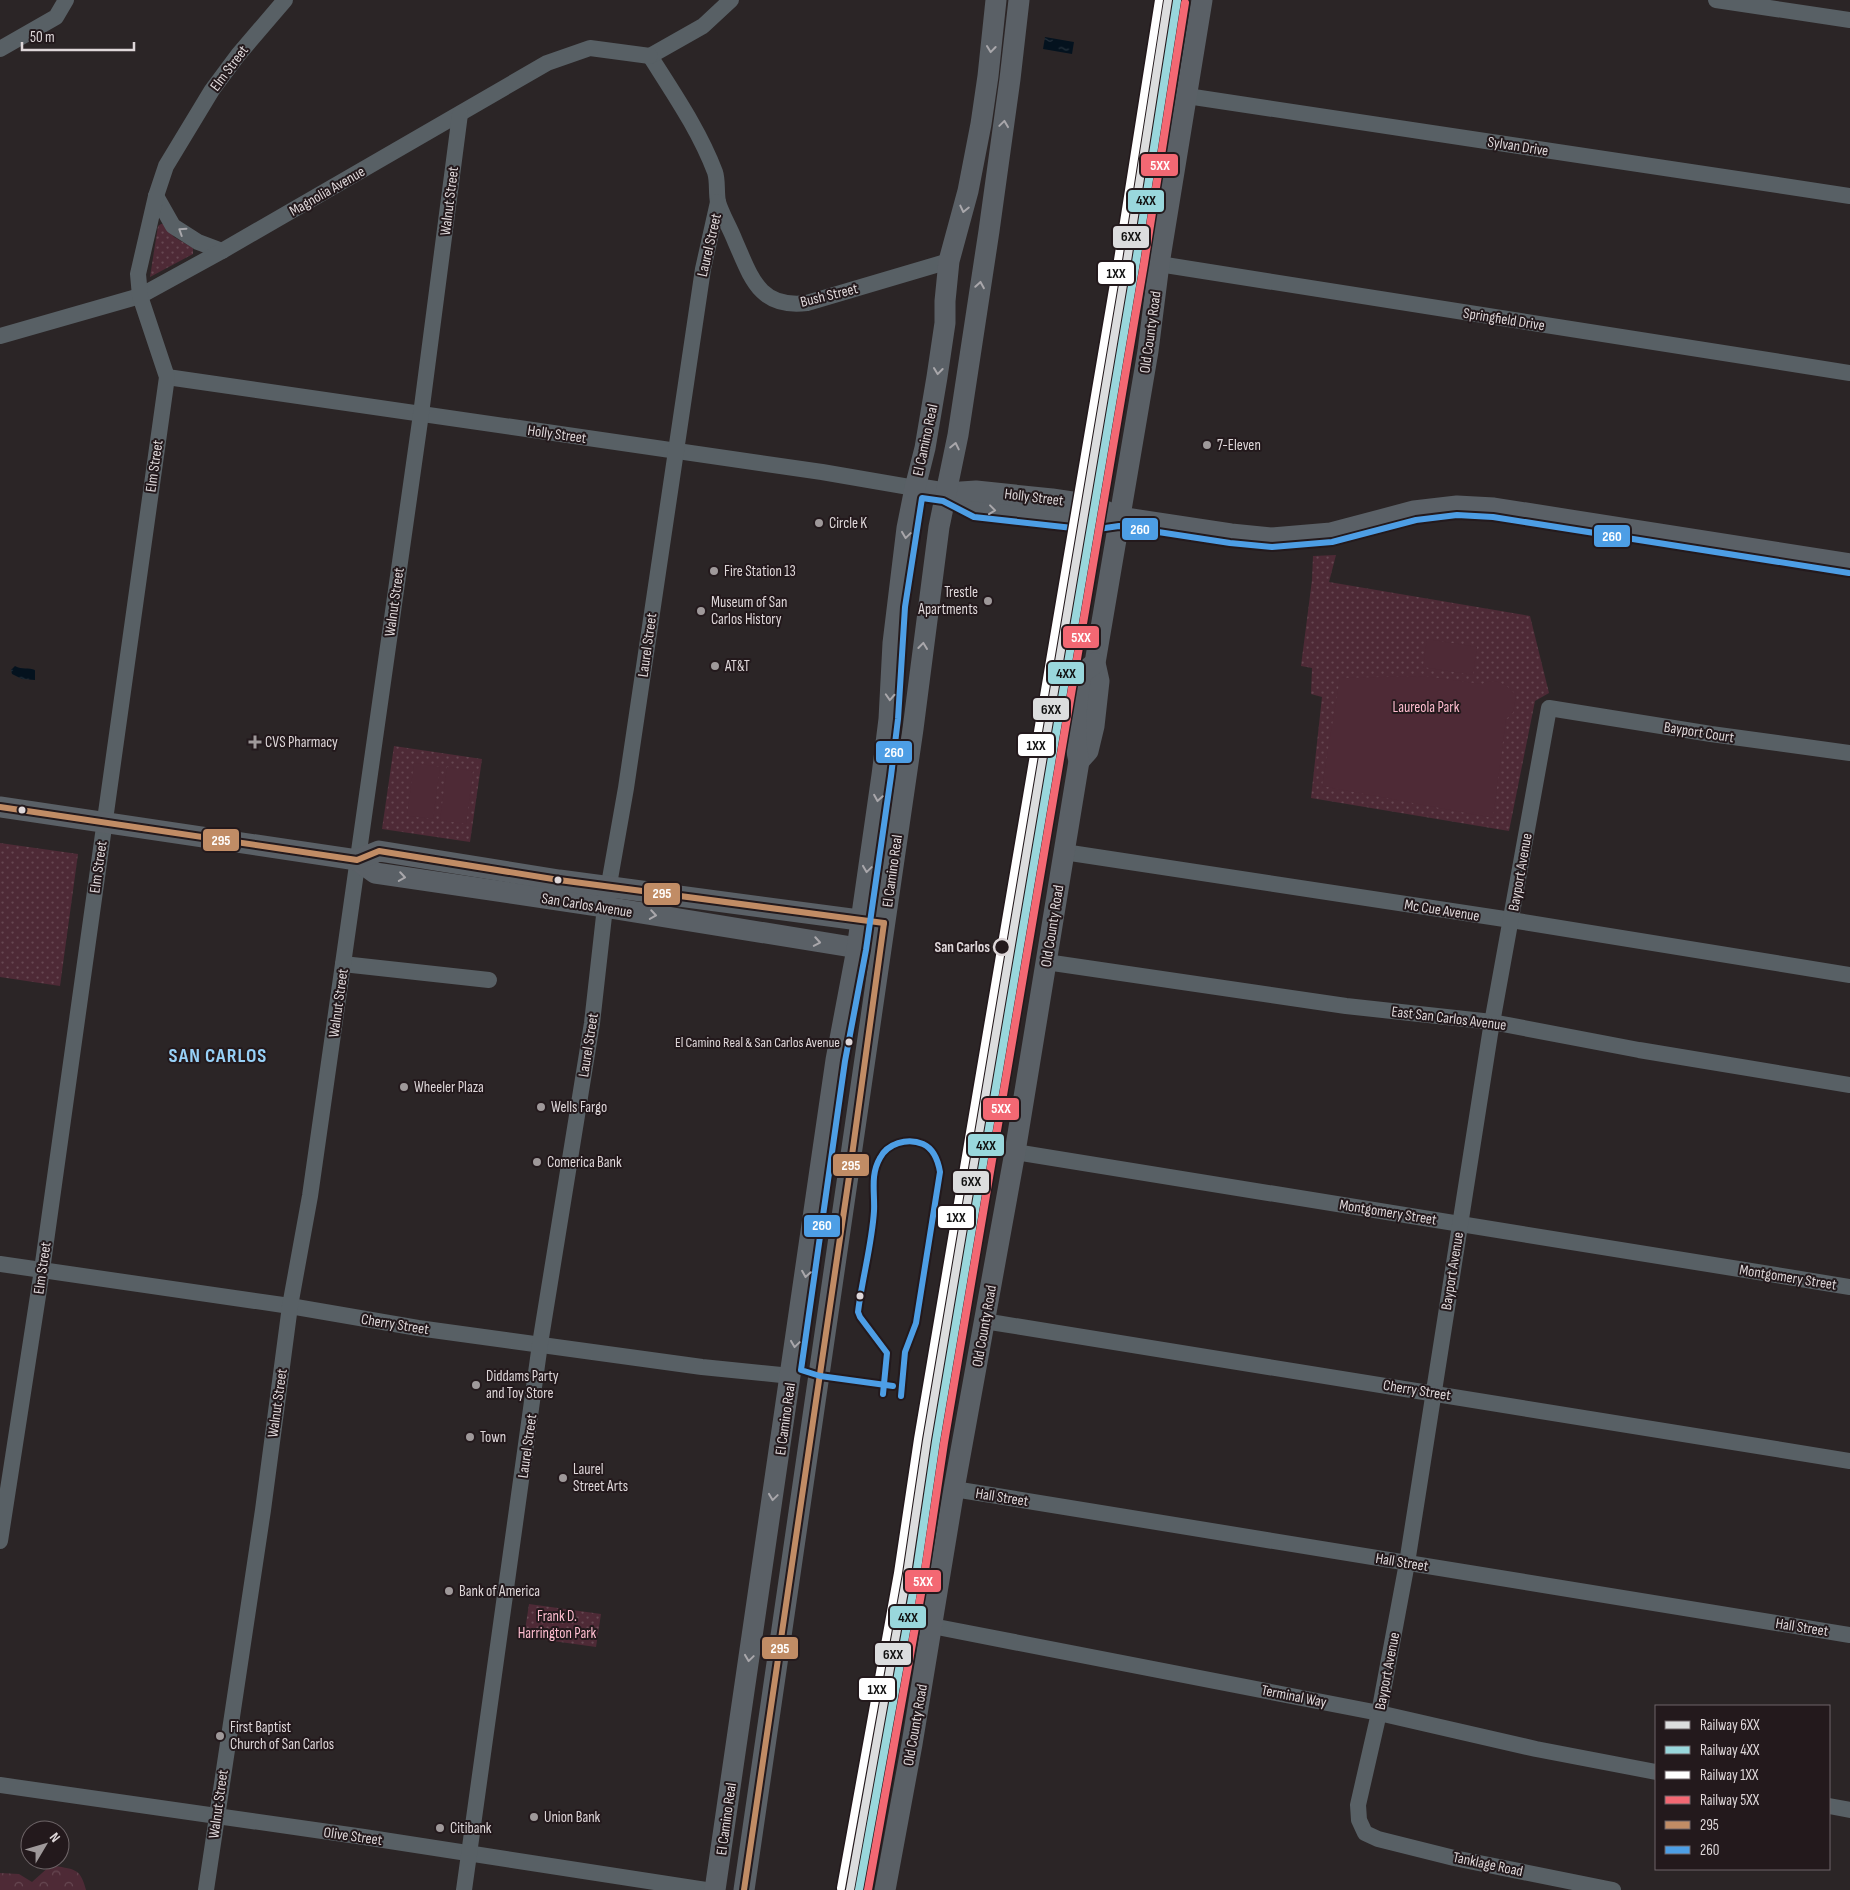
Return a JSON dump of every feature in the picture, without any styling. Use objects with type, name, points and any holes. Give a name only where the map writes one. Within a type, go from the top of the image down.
[{"type":"main road","name":"El Camino Real","points":[[715,1890],[836,1060],[857,949],[888,728],[896,606],[907,528],[925,448],[937,376],[945,323],[949,261],[960,225],[975,159],[988,76],[996,0]]},
{"type":"main road","name":"El Camino Real","points":[[744,1890],[913,729],[937,536],[958,434],[989,231],[1019,0]]},
{"type":"main road","name":"Old County Road","points":[[885,1890],[932,1626],[954,1489],[1015,1152],[1079,761],[1088,751],[1094,726],[1100,681],[1095,663],[1148,351],[1159,264],[1202,0]]},
{"type":"main road","name":"Holly Street","points":[[915,488],[946,494],[979,491],[1052,498],[1092,505],[1119,517],[1231,534],[1283,538],[1331,533],[1414,511],[1457,506],[1494,508],[1850,564]]},
{"type":"main road","name":"San Carlos Avenue","points":[[0,807],[357,860],[375,873],[605,907],[857,949],[880,951]]},
{"type":"main road","name":"San Carlos Avenue","points":[[357,860],[379,851],[490,870],[884,923]]},
{"type":"main road","points":[[791,1376],[818,1385]]},
{"type":"street","points":[[0,48],[56,18],[66,0]]},
{"type":"street","name":"Elm Street","points":[[0,1542],[42,1270],[167,377],[140,296],[138,274],[156,196],[166,166],[212,90],[238,55],[285,0]]},
{"type":"street","points":[[650,56],[703,26],[731,0]]},
{"type":"street","points":[[1716,0],[1850,20]]},
{"type":"street","name":"Magnolia Avenue","points":[[0,336],[140,296],[222,251],[547,63],[590,48],[650,56]]},
{"type":"street","name":"Bush Street","points":[[650,56],[693,124],[716,174],[718,202],[751,278],[762,292],[776,302],[792,304],[807,302],[949,261]]},
{"type":"street","name":"Sylvan Drive","points":[[1187,96],[1850,196]]},
{"type":"street","name":"Walnut Street","points":[[206,1890],[263,1510],[290,1306],[310,1196],[421,414],[460,114]]},
{"type":"street","points":[[156,196],[173,226],[198,242],[222,251]]},
{"type":"street","name":"Laurel Street","points":[[464,1890],[483,1768],[540,1344],[593,1015],[605,907],[626,788],[702,269],[718,202]]},
{"type":"street","name":"Springfield Drive","points":[[1159,264],[1850,373]]},
{"type":"street","name":"Holly Street","points":[[167,377],[915,488]]},
{"type":"street","name":"Bayport Court","points":[[1549,708],[1711,734],[1850,753]]},
{"type":"street","name":"Bayport Avenue","points":[[1364,1833],[1358,1820],[1358,1805],[1379,1713],[1407,1563],[1492,1022],[1549,708]]},
{"type":"street","name":"Mc Cue Avenue","points":[[1064,852],[1511,920],[1850,975]]},
{"type":"street","name":"East San Carlos Avenue","points":[[1046,962],[1346,1006],[1492,1022],[1639,1050],[1850,1085]]},
{"type":"street","points":[[343,964],[489,980]]},
{"type":"street","name":"Montgomery Street","points":[[1015,1152],[1850,1287]]},
{"type":"street","name":"Cherry Street","points":[[0,1264],[290,1306],[418,1328],[702,1367],[791,1376]]},
{"type":"street","name":"Cherry Street","points":[[984,1321],[1433,1392],[1850,1461]]},
{"type":"street","name":"Hall Street","points":[[954,1489],[1850,1635]]},
{"type":"street","name":"Terminal Way","points":[[932,1626],[1379,1713],[1536,1749],[1655,1772]]},
{"type":"street","name":"Olive Street","points":[[0,1785],[706,1890]]},
{"type":"street","points":[[1830,1806],[1850,1810]]},
{"type":"street","name":"Tanklage Road","points":[[1364,1833],[1378,1839],[1454,1858],[1613,1890]]},
{"type":"green space","points":[[164,224],[174,237],[193,248],[193,254],[150,277],[158,226]]},
{"type":"green space","name":"Laureola Park","points":[[1336,555],[1329,582],[1530,616],[1549,693],[1535,701],[1509,831],[1311,798],[1322,697],[1311,694],[1312,668],[1301,666],[1312,580],[1313,556]]},
{"type":"green space","points":[[1427,639],[1477,647],[1473,675],[1423,667]]},
{"type":"green space","points":[[1424,676],[1482,684],[1492,681],[1497,682],[1505,685],[1516,695],[1513,713],[1506,719],[1493,818],[1322,786],[1340,678]]},
{"type":"green space","points":[[394,746],[482,759],[470,842],[382,829]]},
{"type":"green space","points":[[414,763],[440,767],[433,819],[407,816]]},
{"type":"green space","points":[[447,767],[473,771],[466,824],[440,820]]},
{"type":"green space","points":[[0,843],[78,854],[60,986],[0,977]]},
{"type":"green space","name":"Frank D. Harrington Park","points":[[529,1604],[601,1614],[596,1647],[524,1637]]},
{"type":"green space","points":[[70,1869],[78,1873],[84,1882],[86,1890],[0,1890],[0,1873],[19,1874],[32,1882],[45,1870]]},
{"type":"water","points":[[1045,37],[1074,42],[1072,54],[1043,49]]},
{"type":"water","points":[[15,666],[35,670],[35,680],[22,679],[12,674],[11,670]]},
{"type":"railway","points":[[897,1716],[941,1435],[953,1285]]},
{"type":"rail line","name":"1XX","points":[[841,1888],[898,1573],[918,1439],[1118,260],[1159,0]]},
{"type":"rail line","name":"6XX","points":[[850,1890],[907,1574],[927,1440],[1127,261],[1168,0]]},
{"type":"rail line","name":"4XX","points":[[859,1890],[916,1576],[936,1441],[1136,262],[1177,1]]},
{"type":"rail line","name":"5XX","points":[[868,1890],[924,1577],[944,1443],[1144,264],[1185,3]]},
{"type":"transit line","name":"260","points":[[893,1386],[820,1376],[801,1370],[845,1061],[866,950],[891,776],[898,719],[905,607],[922,498],[943,501],[974,517],[1091,530],[1119,526],[1230,543],[1272,547],[1332,542],[1416,520],[1457,515],[1493,517],[1849,573]]},
{"type":"transit line","name":"295","points":[[0,807],[357,860],[379,851],[559,880],[884,923]]},
{"type":"transit line","name":"295","points":[[744,1890],[849,1177],[884,923]]},
{"type":"transit line","name":"260","points":[[883,1394],[887,1353],[858,1312],[873,1223],[874,1177],[877,1164],[887,1149],[898,1143],[911,1141],[923,1144],[933,1152],[940,1172],[916,1323],[905,1352],[901,1396]]},
{"type":"place","name":"7-Eleven","points":[[1207,445]]},
{"type":"place","name":"Circle K","points":[[819,523]]},
{"type":"place","name":"Fire Station 13","points":[[714,571]]},
{"type":"place","name":"Trestle Apartments","points":[[988,601]]},
{"type":"place","name":"Museum of San Carlos History","points":[[701,611]]},
{"type":"place","name":"AT&T","points":[[715,666]]},
{"type":"place","name":"CVS Pharmacy","points":[[255,742]]},
{"type":"place","name":"San Carlos","points":[[1002,947]]},
{"type":"place","name":"El Camino Real & San Carlos Avenue","points":[[849,1042]]},
{"type":"place","name":"Wheeler Plaza","points":[[404,1087]]},
{"type":"place","name":"Wells Fargo","points":[[541,1107]]},
{"type":"place","name":"Comerica Bank","points":[[537,1162]]},
{"type":"place","name":"Diddams Party and Toy Store","points":[[476,1385]]},
{"type":"place","name":"Town","points":[[470,1437]]},
{"type":"place","name":"Laurel Street Arts","points":[[563,1478]]},
{"type":"place","name":"Bank of America","points":[[449,1591]]},
{"type":"place","name":"First Baptist Church of San Carlos","points":[[220,1736]]},
{"type":"place","name":"Union Bank","points":[[534,1817]]},
{"type":"place","name":"Citibank","points":[[440,1828]]},
{"type":"district","name":"SAN CARLOS","points":[[218,1055]]}]
